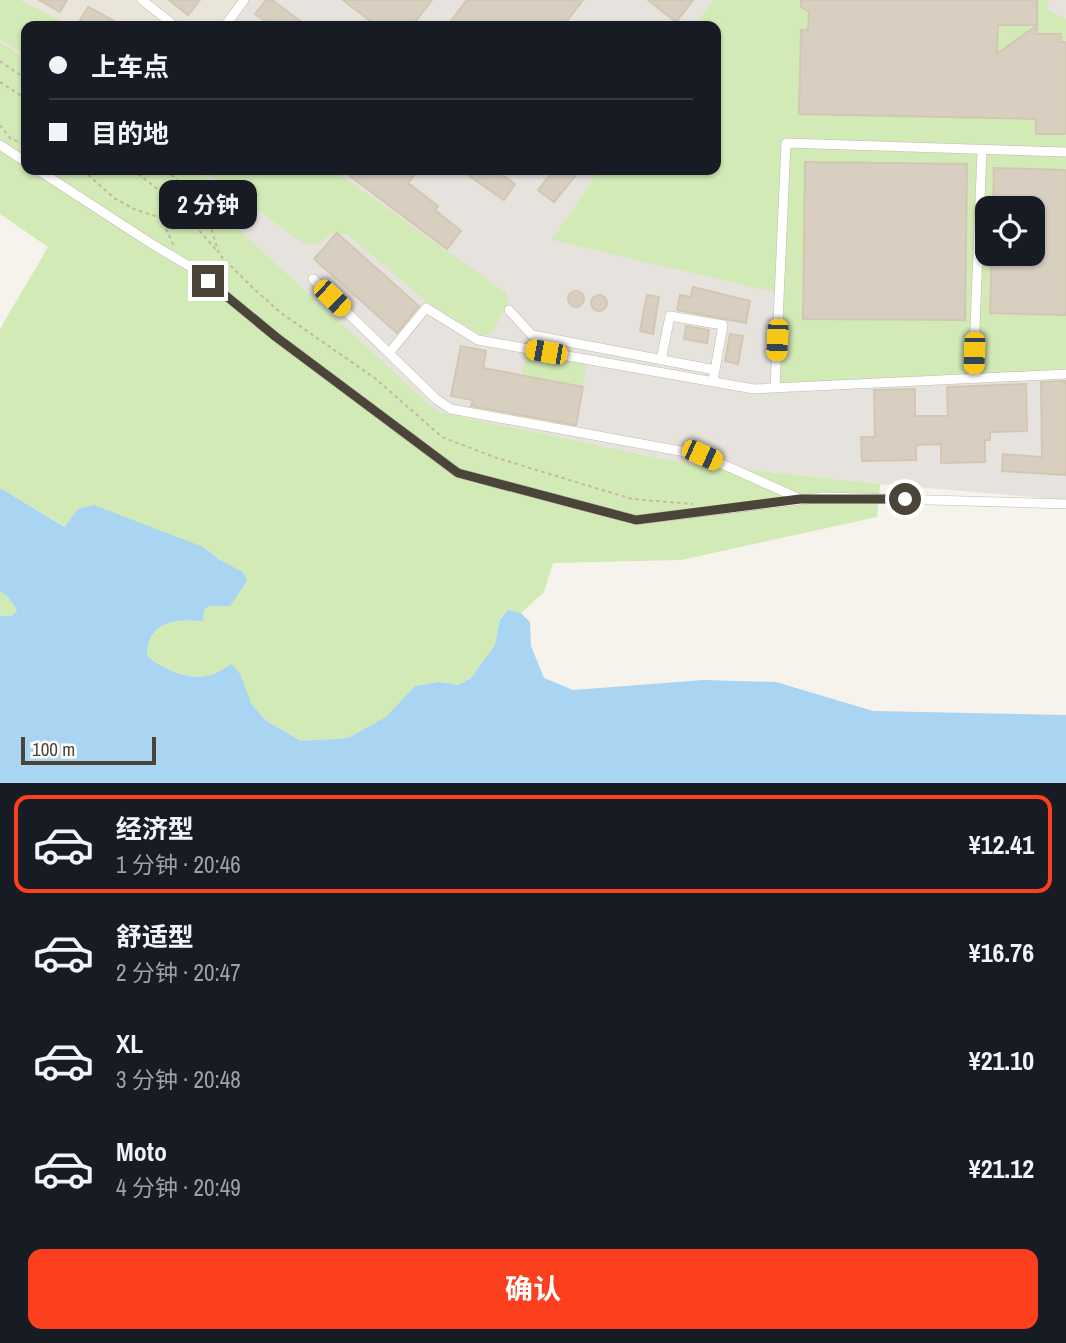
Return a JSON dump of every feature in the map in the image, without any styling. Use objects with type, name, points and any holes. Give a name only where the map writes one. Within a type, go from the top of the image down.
[{"type":"street","points":[[142,0],[169,21]]},
{"type":"street","points":[[229,21],[244,0]]},
{"type":"street","points":[[775,388],[786,143],[1066,152]]},
{"type":"street","points":[[0,145],[21,159]]},
{"type":"street","points":[[972,379],[982,149]]},
{"type":"street","points":[[46,175],[194,269],[276,337],[458,473],[636,520],[824,497],[1066,504]]},
{"type":"street","points":[[313,279],[436,399],[451,409],[702,455],[800,499]]},
{"type":"street","points":[[389,353],[426,309],[478,341],[754,388],[1066,374]]},
{"type":"street","points":[[509,310],[532,335],[715,370]]},
{"type":"street","points":[[661,360],[670,316],[723,325],[713,382]]},
{"type":"path","points":[[0,61],[21,76]]},
{"type":"path","points":[[0,82],[21,96]]},
{"type":"path","points":[[0,125],[11,139],[21,142]]},
{"type":"path","points":[[89,175],[114,198],[141,212],[161,218],[172,240],[175,258]]},
{"type":"path","points":[[139,175],[192,221],[219,254]]},
{"type":"shaded area","points":[[0,0],[244,0],[229,21],[21,21],[21,56],[0,42]]},
{"type":"shaded area","points":[[244,0],[1066,0],[1066,500],[880,484],[678,462],[438,412],[248,238],[235,224],[246,213],[204,175],[721,175],[721,21],[229,21]]},
{"type":"shaded area","points":[[238,8],[256,21],[229,21]]},
{"type":"green space","points":[[0,0],[20,0],[62,21],[21,21],[21,53],[0,39]]},
{"type":"green space","points":[[713,0],[1049,0],[1047,9],[1066,19],[1066,374],[775,388],[779,293],[552,240],[596,175],[721,175],[721,21],[698,21]]},
{"type":"green space","points":[[0,42],[21,56],[21,175],[204,175],[246,213],[235,224],[248,238],[438,412],[678,462],[880,484],[877,517],[681,560],[553,563],[544,592],[521,613],[508,610],[500,618],[495,645],[471,678],[458,685],[439,682],[415,686],[387,717],[348,738],[301,741],[265,720],[251,703],[232,664],[211,675],[193,676],[177,673],[147,656],[149,644],[158,629],[173,622],[203,621],[204,610],[243,572],[203,547],[66,527],[0,488],[0,329],[48,247],[0,214]]},
{"type":"green space","points":[[209,175],[340,175],[506,293],[508,303],[491,334],[481,335],[427,302],[347,234],[332,233],[318,244],[303,243]]},
{"type":"green space","points":[[526,349],[587,359],[583,387],[522,375]]},
{"type":"green space","points":[[0,592],[6,595],[17,610],[12,616],[0,616]]},
{"type":"water","points":[[0,488],[65,527],[78,509],[94,505],[203,547],[243,572],[247,581],[230,606],[209,606],[204,610],[203,621],[182,621],[164,625],[152,635],[147,656],[169,670],[194,677],[211,675],[232,664],[240,674],[251,703],[265,720],[301,741],[348,738],[386,717],[415,686],[439,682],[458,685],[471,678],[495,645],[500,619],[508,610],[521,613],[530,622],[531,646],[544,678],[573,690],[704,680],[776,682],[873,711],[1066,715],[1066,783],[0,783],[0,616],[12,616],[17,610],[6,595],[0,592]]},
{"type":"building","points":[[39,0],[67,0],[60,12]]},
{"type":"building","points":[[169,0],[200,0],[188,15]]},
{"type":"building","points":[[266,0],[272,0],[300,21],[265,21],[255,14]]},
{"type":"building","points":[[343,0],[432,0],[416,21],[370,21]]},
{"type":"building","points":[[467,0],[583,0],[567,21],[451,21]]},
{"type":"building","points":[[648,0],[693,0],[675,21]]},
{"type":"building","points":[[801,0],[1037,0],[1037,25],[1037,34],[1061,34],[1061,42],[1066,42],[1066,134],[1036,134],[1036,119],[799,114],[801,30],[808,30],[809,12],[801,7]],"holes":[[[998,25],[1037,25],[997,54]]]},
{"type":"building","points":[[88,7],[114,21],[82,21]]},
{"type":"building","points":[[805,162],[967,164],[965,320],[803,319]]},
{"type":"building","points":[[994,168],[1066,170],[1066,315],[990,313],[992,266],[1045,266],[1045,196],[993,196]]},
{"type":"building","points":[[349,175],[414,175],[408,183],[438,206],[435,210],[461,231],[447,249]]},
{"type":"building","points":[[468,175],[502,175],[515,184],[504,200]]},
{"type":"building","points":[[550,175],[576,175],[554,202],[538,190]]},
{"type":"building","points":[[337,233],[419,306],[397,333],[314,259]]},
{"type":"building","points":[[693,287],[750,301],[746,323],[677,310],[680,295],[691,297]]},
{"type":"building","points":[[576,291],[582,293],[582,305],[576,307],[570,305],[568,299],[570,293]]},
{"type":"building","points":[[599,295],[605,297],[605,309],[599,311],[593,309],[591,303],[593,297]]},
{"type":"building","points":[[647,295],[659,297],[653,334],[640,331]]},
{"type":"building","points":[[686,326],[709,330],[707,343],[684,339]]},
{"type":"building","points":[[730,334],[743,336],[738,364],[725,361]]},
{"type":"building","points":[[461,346],[486,351],[483,368],[583,387],[576,425],[471,406],[473,400],[451,396]]},
{"type":"building","points":[[1066,381],[1066,475],[1002,471],[1003,454],[1042,457],[1041,382]]},
{"type":"building","points":[[1026,384],[1027,431],[990,432],[990,440],[985,440],[985,462],[941,463],[941,444],[916,445],[916,460],[862,461],[861,437],[875,437],[874,390],[915,389],[915,416],[948,416],[947,387]]},
{"type":"route","points":[[208,281],[276,337],[458,473],[636,520],[824,497],[905,499]]}]
